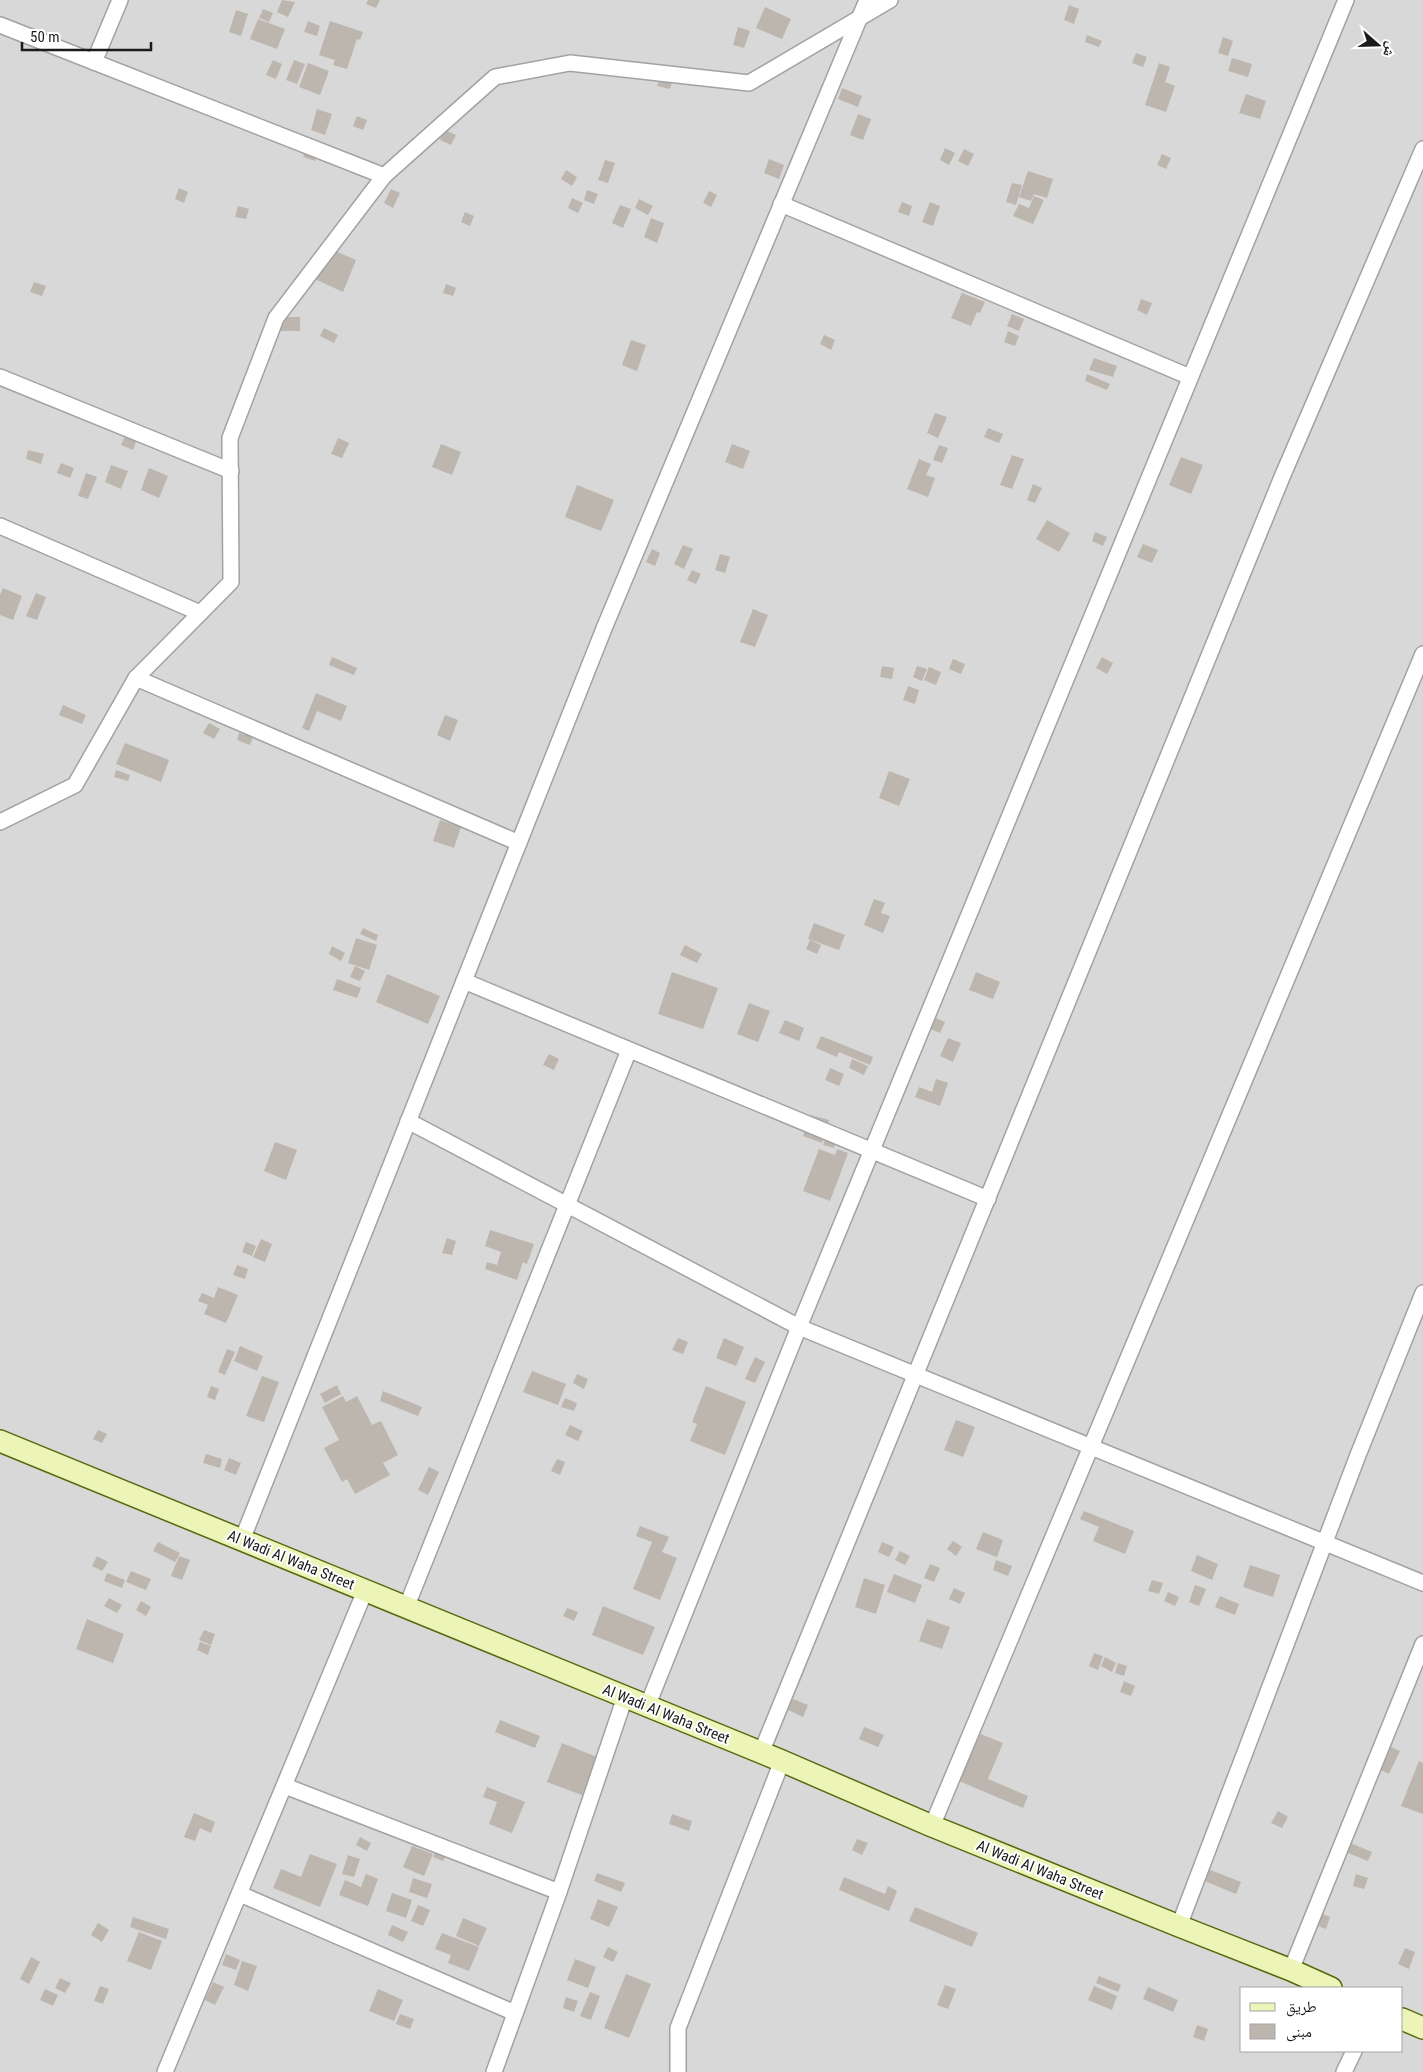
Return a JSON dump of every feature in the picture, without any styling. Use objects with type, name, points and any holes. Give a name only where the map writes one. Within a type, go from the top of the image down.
[{"type":"main road","name":"Al Wadi Al Waha Street","points":[[0,1441],[782,1761],[932,1826],[1291,1970],[1329,1987]]},
{"type":"main road","points":[[1403,2019],[1423,2028]]},
{"type":"street","points":[[94,62],[120,0]]},
{"type":"street","points":[[242,1540],[605,626],[866,0]]},
{"type":"street","points":[[0,822],[75,785],[136,678],[231,582],[230,438],[276,318],[384,176],[495,77],[570,63],[749,83],[890,0]]},
{"type":"street","points":[[647,1707],[799,1327],[1346,0]]},
{"type":"street","points":[[0,25],[384,176]]},
{"type":"street","points":[[761,1753],[1282,477],[1423,148]]},
{"type":"street","points":[[781,204],[1190,377]]},
{"type":"street","points":[[0,377],[230,471]]},
{"type":"street","points":[[0,526],[200,613]]},
{"type":"street","points":[[932,1826],[1423,654]]},
{"type":"street","points":[[136,678],[519,843]]},
{"type":"street","points":[[464,981],[988,1199]]},
{"type":"street","points":[[406,1608],[629,1050]]},
{"type":"street","points":[[408,1122],[799,1327],[1423,1583]]},
{"type":"street","points":[[1179,1926],[1324,1542],[1423,1293]]},
{"type":"street","points":[[166,2072],[365,1591]]},
{"type":"street","points":[[1291,1970],[1423,1644]]},
{"type":"street","points":[[494,2072],[559,1892],[625,1697]]},
{"type":"street","points":[[678,2072],[678,2028],[782,1761]]},
{"type":"street","points":[[285,1786],[559,1892]]},
{"type":"street","points":[[240,1894],[515,2013]]},
{"type":"street","points":[[1344,2072],[1354,2052]]},
{"type":"shaded area","points":[[0,0],[1423,0],[1423,2072],[0,2072]]},
{"type":"building","points":[[282,0],[295,2],[288,17],[277,12]]},
{"type":"building","points":[[368,0],[380,0],[376,8],[366,4]]},
{"type":"building","points":[[1069,5],[1079,9],[1074,24],[1064,20]]},
{"type":"building","points":[[765,7],[791,19],[782,39],[756,28]]},
{"type":"building","points":[[263,9],[273,13],[269,22],[259,18]]},
{"type":"building","points":[[236,10],[248,14],[241,36],[229,32]]},
{"type":"building","points":[[258,19],[285,29],[277,49],[250,39]]},
{"type":"building","points":[[308,21],[320,26],[317,36],[304,32]]},
{"type":"building","points":[[330,21],[363,32],[360,40],[357,39],[347,69],[333,65],[335,60],[319,55]]},
{"type":"building","points":[[738,27],[750,31],[744,48],[733,45]]},
{"type":"building","points":[[1087,35],[1102,41],[1099,47],[1085,42]]},
{"type":"building","points":[[1223,37],[1233,41],[1228,56],[1218,53]]},
{"type":"building","points":[[1136,53],[1147,57],[1143,67],[1132,63]]},
{"type":"building","points":[[1232,58],[1252,64],[1248,77],[1228,71]]},
{"type":"building","points":[[273,60],[282,64],[276,79],[266,75]]},
{"type":"building","points":[[294,60],[305,64],[297,84],[286,80]]},
{"type":"building","points":[[308,63],[329,71],[320,95],[299,87]]},
{"type":"building","points":[[1159,63],[1170,67],[1165,82],[1175,86],[1166,112],[1145,105]]},
{"type":"building","points":[[661,75],[673,79],[670,89],[657,86]]},
{"type":"building","points":[[842,88],[862,96],[858,107],[838,99]]},
{"type":"building","points":[[1246,94],[1266,101],[1260,119],[1239,113]]},
{"type":"building","points":[[317,109],[332,114],[325,135],[311,130]]},
{"type":"building","points":[[858,114],[871,119],[863,140],[850,135]]},
{"type":"building","points":[[357,116],[367,120],[363,130],[353,126]]},
{"type":"building","points":[[445,130],[456,135],[451,145],[440,140]]},
{"type":"building","points":[[307,144],[319,148],[315,161],[303,157]]},
{"type":"building","points":[[945,148],[955,153],[949,165],[940,160]]},
{"type":"building","points":[[964,149],[974,154],[968,166],[958,161]]},
{"type":"building","points":[[1162,154],[1171,158],[1166,169],[1157,165]]},
{"type":"building","points":[[769,159],[784,165],[779,179],[764,173]]},
{"type":"building","points":[[605,160],[615,163],[608,183],[598,180]]},
{"type":"building","points":[[566,170],[577,177],[572,186],[561,179]]},
{"type":"building","points":[[1028,171],[1053,179],[1047,198],[1034,194],[1031,201],[1019,197]]},
{"type":"building","points":[[1012,183],[1022,185],[1016,205],[1006,202]]},
{"type":"building","points":[[179,188],[188,192],[184,203],[175,199]]},
{"type":"building","points":[[391,189],[400,193],[393,208],[384,203]]},
{"type":"building","points":[[587,190],[598,194],[594,204],[584,200]]},
{"type":"building","points":[[709,191],[717,195],[711,207],[703,203]]},
{"type":"building","points":[[1034,196],[1044,200],[1033,224],[1013,216],[1019,204],[1029,208]]},
{"type":"building","points":[[572,198],[583,203],[578,213],[568,208]]},
{"type":"building","points":[[639,199],[653,206],[648,215],[635,208]]},
{"type":"building","points":[[902,202],[912,206],[909,216],[898,212]]},
{"type":"building","points":[[930,202],[940,206],[933,226],[922,222]]},
{"type":"building","points":[[620,205],[631,209],[623,228],[612,223]]},
{"type":"building","points":[[238,206],[249,209],[246,219],[235,217]]},
{"type":"building","points":[[465,212],[474,216],[470,226],[461,222]]},
{"type":"building","points":[[651,218],[664,223],[657,243],[644,237]]},
{"type":"building","points":[[321,245],[356,260],[343,292],[308,276]]},
{"type":"building","points":[[34,282],[46,286],[42,296],[30,292]]},
{"type":"building","points":[[446,284],[456,288],[453,296],[443,293]]},
{"type":"building","points":[[962,293],[985,302],[980,313],[977,312],[971,326],[951,318]]},
{"type":"building","points":[[1141,299],[1152,303],[1147,315],[1137,310]]},
{"type":"building","points":[[1012,314],[1024,319],[1019,331],[1007,326]]},
{"type":"building","points":[[278,317],[300,317],[300,331],[279,331]]},
{"type":"building","points":[[324,328],[338,335],[334,343],[320,336]]},
{"type":"building","points":[[1008,331],[1019,336],[1015,346],[1004,342]]},
{"type":"building","points":[[824,335],[835,340],[831,350],[820,344]]},
{"type":"building","points":[[631,340],[646,345],[637,371],[622,365]]},
{"type":"building","points":[[1094,358],[1117,366],[1113,377],[1089,370]]},
{"type":"building","points":[[1087,374],[1110,384],[1107,390],[1085,381]]},
{"type":"building","points":[[935,413],[947,417],[938,438],[927,433]]},
{"type":"building","points":[[988,428],[1003,434],[999,443],[984,437]]},
{"type":"building","points":[[126,434],[137,439],[133,450],[121,445]]},
{"type":"building","points":[[338,438],[349,443],[342,458],[331,454]]},
{"type":"building","points":[[441,444],[461,452],[452,475],[432,467]]},
{"type":"building","points":[[732,444],[750,451],[743,469],[725,462]]},
{"type":"building","points":[[939,445],[948,448],[942,463],[933,460]]},
{"type":"building","points":[[28,450],[44,454],[41,464],[26,459]]},
{"type":"building","points":[[1012,455],[1024,459],[1012,489],[1000,485]]},
{"type":"building","points":[[1181,457],[1203,465],[1191,494],[1169,485]]},
{"type":"building","points":[[919,459],[931,464],[926,475],[935,478],[928,497],[907,489]]},
{"type":"building","points":[[61,463],[74,468],[70,478],[57,473]]},
{"type":"building","points":[[111,465],[128,471],[121,489],[105,482]]},
{"type":"building","points":[[149,468],[168,476],[159,498],[141,490]]},
{"type":"building","points":[[86,473],[97,477],[88,499],[78,496]]},
{"type":"building","points":[[1033,484],[1042,488],[1035,503],[1027,500]]},
{"type":"building","points":[[577,485],[614,500],[601,531],[565,517]]},
{"type":"building","points":[[1047,520],[1070,533],[1059,552],[1036,539]]},
{"type":"building","points":[[1095,532],[1107,537],[1103,546],[1092,541]]},
{"type":"building","points":[[1143,544],[1158,550],[1152,563],[1137,557]]},
{"type":"building","points":[[683,545],[693,549],[684,569],[674,564]]},
{"type":"building","points":[[652,549],[660,553],[655,566],[646,562]]},
{"type":"building","points":[[720,554],[730,557],[725,573],[715,570]]},
{"type":"building","points":[[692,570],[701,574],[696,584],[687,580]]},
{"type":"building","points":[[3,588],[22,596],[13,620],[0,615],[0,595]]},
{"type":"building","points":[[36,593],[46,597],[37,620],[26,616]]},
{"type":"building","points":[[753,609],[768,615],[755,647],[740,642]]},
{"type":"building","points":[[332,657],[357,668],[354,675],[329,665]]},
{"type":"building","points":[[1102,657],[1113,663],[1107,674],[1096,668]]},
{"type":"building","points":[[953,659],[965,664],[961,674],[949,669]]},
{"type":"building","points":[[882,666],[894,668],[892,679],[880,677]]},
{"type":"building","points":[[917,666],[927,669],[922,681],[913,677]]},
{"type":"building","points":[[929,667],[941,672],[936,685],[924,680]]},
{"type":"building","points":[[908,686],[919,690],[915,704],[903,700]]},
{"type":"building","points":[[316,693],[347,706],[341,721],[317,711],[309,731],[302,728]]},
{"type":"building","points":[[63,705],[86,715],[82,724],[59,715]]},
{"type":"building","points":[[445,715],[458,720],[450,741],[437,735]]},
{"type":"building","points":[[209,723],[220,729],[214,739],[203,733]]},
{"type":"building","points":[[239,733],[253,737],[250,745],[237,740]]},
{"type":"building","points":[[125,743],[169,760],[161,782],[116,764]]},
{"type":"building","points":[[116,770],[130,775],[128,781],[114,777]]},
{"type":"building","points":[[889,771],[910,779],[899,806],[879,798]]},
{"type":"building","points":[[440,820],[461,827],[454,848],[433,841]]},
{"type":"building","points":[[874,899],[885,903],[881,913],[890,916],[883,933],[864,925]]},
{"type":"building","points":[[814,923],[845,935],[839,950],[808,939]]},
{"type":"building","points":[[363,928],[378,935],[376,941],[360,934]]},
{"type":"building","points":[[356,938],[377,945],[369,970],[348,963]]},
{"type":"building","points":[[810,940],[821,945],[817,954],[806,949]]},
{"type":"building","points":[[685,945],[702,954],[697,963],[680,955]]},
{"type":"building","points":[[332,946],[345,953],[341,961],[329,954]]},
{"type":"building","points":[[355,966],[365,971],[360,981],[350,977]]},
{"type":"building","points":[[672,972],[718,988],[703,1029],[658,1014]]},
{"type":"building","points":[[976,972],[1000,982],[993,999],[969,990]]},
{"type":"building","points":[[387,974],[440,996],[428,1024],[376,1002]]},
{"type":"building","points":[[337,979],[361,988],[357,998],[333,990]]},
{"type":"building","points":[[749,1003],[770,1011],[758,1042],[737,1034]]},
{"type":"building","points":[[936,1018],[945,1022],[940,1033],[931,1029]]},
{"type":"building","points":[[785,1020],[804,1028],[799,1041],[779,1033]]},
{"type":"building","points":[[821,1036],[873,1057],[870,1065],[839,1052],[837,1057],[816,1048]]},
{"type":"building","points":[[948,1038],[961,1043],[953,1062],[940,1056]]},
{"type":"building","points":[[549,1054],[559,1059],[554,1070],[543,1065]]},
{"type":"building","points":[[852,1059],[868,1066],[864,1075],[849,1068]]},
{"type":"building","points":[[830,1068],[844,1074],[839,1086],[825,1080]]},
{"type":"building","points":[[936,1079],[948,1083],[940,1106],[915,1097],[919,1087],[932,1092]]},
{"type":"building","points":[[810,1115],[829,1120],[822,1143],[803,1136]]},
{"type":"building","points":[[830,1125],[840,1129],[834,1148],[823,1145]]},
{"type":"building","points":[[275,1142],[297,1150],[286,1180],[264,1171]]},
{"type":"building","points":[[819,1149],[835,1155],[837,1149],[848,1153],[830,1201],[803,1191]]},
{"type":"building","points":[[490,1230],[534,1244],[527,1264],[523,1262],[517,1280],[485,1269],[487,1262],[497,1265],[501,1252],[485,1246]]},
{"type":"building","points":[[447,1238],[456,1241],[452,1255],[442,1253]]},
{"type":"building","points":[[261,1239],[272,1244],[265,1262],[253,1257]]},
{"type":"building","points":[[246,1242],[256,1246],[252,1256],[242,1252]]},
{"type":"building","points":[[237,1265],[248,1269],[245,1279],[233,1275]]},
{"type":"building","points":[[218,1287],[238,1295],[226,1323],[204,1314],[208,1305],[198,1301],[202,1293],[214,1298]]},
{"type":"building","points":[[678,1338],[688,1342],[683,1354],[672,1350]]},
{"type":"building","points":[[724,1338],[744,1347],[736,1366],[716,1358]]},
{"type":"building","points":[[240,1346],[263,1356],[257,1371],[234,1361]]},
{"type":"building","points":[[227,1349],[235,1352],[225,1375],[218,1372]]},
{"type":"building","points":[[755,1357],[765,1362],[755,1383],[745,1379]]},
{"type":"building","points":[[532,1371],[566,1384],[558,1405],[523,1392]]},
{"type":"building","points":[[577,1374],[588,1379],[584,1389],[573,1383]]},
{"type":"building","points":[[262,1376],[279,1382],[264,1422],[246,1416]]},
{"type":"building","points":[[337,1385],[341,1394],[325,1403],[320,1394]]},
{"type":"building","points":[[211,1386],[219,1389],[215,1400],[207,1397]]},
{"type":"building","points":[[706,1386],[746,1402],[725,1455],[690,1441],[697,1424],[692,1422]]},
{"type":"building","points":[[383,1391],[422,1407],[418,1416],[380,1401]]},
{"type":"building","points":[[343,1396],[346,1402],[357,1396],[372,1425],[381,1421],[398,1455],[383,1463],[390,1475],[355,1494],[347,1479],[342,1482],[324,1448],[339,1440],[322,1407]]},
{"type":"building","points":[[565,1398],[577,1403],[574,1411],[561,1407]]},
{"type":"building","points":[[956,1420],[975,1427],[963,1457],[944,1450]]},
{"type":"building","points":[[570,1425],[583,1431],[578,1441],[565,1435]]},
{"type":"building","points":[[98,1430],[107,1434],[102,1443],[93,1439]]},
{"type":"building","points":[[206,1454],[222,1459],[220,1468],[203,1463]]},
{"type":"building","points":[[229,1458],[241,1463],[236,1475],[224,1470]]},
{"type":"building","points":[[557,1459],[565,1462],[560,1475],[551,1471]]},
{"type":"building","points":[[429,1467],[439,1472],[428,1495],[418,1490]]},
{"type":"building","points":[[1084,1511],[1134,1531],[1125,1554],[1093,1541],[1099,1527],[1080,1519]]},
{"type":"building","points":[[640,1526],[669,1537],[662,1552],[677,1558],[660,1600],[633,1589],[652,1542],[636,1536]]},
{"type":"building","points":[[983,1532],[1003,1540],[997,1557],[976,1549]]},
{"type":"building","points":[[953,1541],[962,1547],[956,1556],[947,1549]]},
{"type":"building","points":[[158,1542],[180,1553],[175,1562],[153,1551]]},
{"type":"building","points":[[882,1542],[894,1547],[889,1557],[878,1552]]},
{"type":"building","points":[[900,1551],[910,1556],[905,1565],[895,1560]]},
{"type":"building","points":[[1197,1555],[1218,1564],[1212,1580],[1191,1571]]},
{"type":"building","points":[[97,1556],[108,1562],[102,1571],[92,1566]]},
{"type":"building","points":[[179,1556],[190,1560],[182,1580],[171,1576]]},
{"type":"building","points":[[996,1560],[1012,1566],[1008,1576],[993,1570]]},
{"type":"building","points":[[930,1564],[940,1568],[934,1582],[924,1578]]},
{"type":"building","points":[[1250,1565],[1280,1575],[1273,1597],[1243,1587]]},
{"type":"building","points":[[131,1571],[151,1579],[146,1590],[126,1582]]},
{"type":"building","points":[[107,1573],[125,1580],[122,1588],[104,1581]]},
{"type":"building","points":[[894,1574],[922,1585],[915,1603],[887,1592]]},
{"type":"building","points":[[864,1578],[885,1585],[876,1614],[855,1607]]},
{"type":"building","points":[[1152,1580],[1163,1583],[1159,1594],[1148,1591]]},
{"type":"building","points":[[1195,1585],[1206,1589],[1199,1606],[1189,1602]]},
{"type":"building","points":[[954,1588],[965,1593],[960,1604],[949,1599]]},
{"type":"building","points":[[1168,1592],[1179,1597],[1175,1606],[1164,1601]]},
{"type":"building","points":[[1220,1596],[1239,1604],[1235,1615],[1215,1607]]},
{"type":"building","points":[[109,1598],[122,1605],[117,1613],[104,1606]]},
{"type":"building","points":[[141,1601],[151,1607],[146,1616],[136,1610]]},
{"type":"building","points":[[603,1606],[655,1627],[643,1655],[592,1635]]},
{"type":"building","points":[[567,1608],[578,1612],[574,1621],[563,1616]]},
{"type":"building","points":[[87,1619],[124,1634],[113,1663],[76,1649]]},
{"type":"building","points":[[927,1619],[950,1627],[942,1649],[919,1641]]},
{"type":"building","points":[[204,1630],[215,1634],[211,1645],[199,1640]]},
{"type":"building","points":[[200,1642],[211,1646],[208,1655],[197,1650]]},
{"type":"building","points":[[1094,1653],[1103,1656],[1098,1670],[1089,1666]]},
{"type":"building","points":[[1105,1657],[1116,1663],[1112,1672],[1101,1666]]},
{"type":"building","points":[[1118,1663],[1127,1666],[1124,1676],[1115,1673]]},
{"type":"building","points":[[1124,1681],[1135,1686],[1131,1696],[1120,1692]]},
{"type":"building","points":[[793,1699],[808,1705],[803,1717],[788,1710]]},
{"type":"building","points":[[500,1720],[540,1736],[535,1748],[495,1732]]},
{"type":"building","points":[[864,1727],[884,1735],[878,1747],[859,1739]]},
{"type":"building","points":[[973,1731],[1003,1743],[988,1779],[1028,1796],[1023,1808],[954,1779]]},
{"type":"building","points":[[562,1743],[612,1763],[600,1792],[587,1797],[547,1782]]},
{"type":"building","points":[[1386,1745],[1400,1751],[1389,1774],[1376,1768]]},
{"type":"building","points":[[1419,1761],[1423,1763],[1423,1814],[1401,1806]]},
{"type":"building","points":[[487,1787],[525,1802],[512,1833],[489,1824],[497,1802],[483,1797]]},
{"type":"building","points":[[1278,1811],[1288,1817],[1282,1828],[1271,1823]]},
{"type":"building","points":[[194,1813],[215,1822],[211,1833],[200,1828],[195,1841],[184,1837]]},
{"type":"building","points":[[672,1814],[692,1821],[689,1831],[669,1824]]},
{"type":"building","points":[[360,1837],[371,1843],[367,1851],[356,1845]]},
{"type":"building","points":[[857,1839],[868,1843],[862,1855],[852,1850]]},
{"type":"building","points":[[1348,1842],[1372,1852],[1368,1861],[1343,1851]]},
{"type":"building","points":[[412,1846],[433,1854],[424,1876],[403,1867]]},
{"type":"building","points":[[437,1847],[448,1851],[443,1861],[433,1857]]},
{"type":"building","points":[[310,1854],[337,1864],[320,1907],[273,1888],[281,1869],[301,1877]]},
{"type":"building","points":[[348,1855],[360,1859],[354,1877],[342,1874]]},
{"type":"building","points":[[1200,1866],[1241,1882],[1236,1894],[1195,1877]]},
{"type":"building","points":[[597,1873],[625,1883],[621,1892],[594,1881]]},
{"type":"building","points":[[366,1874],[378,1879],[368,1906],[339,1895],[345,1880],[361,1887]]},
{"type":"building","points":[[1356,1874],[1368,1878],[1364,1889],[1353,1886]]},
{"type":"building","points":[[844,1877],[885,1894],[888,1886],[897,1891],[889,1911],[839,1890]]},
{"type":"building","points":[[413,1878],[432,1884],[427,1898],[409,1892]]},
{"type":"building","points":[[392,1893],[412,1900],[406,1918],[386,1911]]},
{"type":"building","points":[[598,1899],[618,1907],[609,1927],[590,1919]]},
{"type":"building","points":[[418,1905],[430,1910],[423,1926],[411,1921]]},
{"type":"building","points":[[915,1907],[978,1933],[972,1947],[909,1921]]},
{"type":"building","points":[[1320,1913],[1330,1917],[1326,1929],[1315,1925]]},
{"type":"building","points":[[133,1917],[169,1929],[166,1939],[130,1927]]},
{"type":"building","points":[[463,1918],[487,1928],[479,1946],[456,1936]]},
{"type":"building","points":[[98,1923],[109,1930],[102,1942],[91,1935]]},
{"type":"building","points":[[392,1925],[408,1932],[403,1942],[388,1935]]},
{"type":"building","points":[[139,1932],[162,1941],[151,1970],[127,1961]]},
{"type":"building","points":[[442,1933],[479,1947],[469,1971],[448,1963],[451,1955],[435,1949]]},
{"type":"building","points":[[608,1947],[618,1952],[613,1962],[603,1957]]},
{"type":"building","points":[[1405,1948],[1415,1952],[1409,1969],[1398,1964]]},
{"type":"building","points":[[226,1954],[240,1960],[236,1970],[222,1965]]},
{"type":"building","points":[[31,1957],[40,1962],[29,1984],[20,1979]]},
{"type":"building","points":[[575,1959],[596,1967],[588,1988],[567,1980]]},
{"type":"building","points":[[242,1961],[257,1966],[248,1991],[234,1985]]},
{"type":"building","points":[[626,1974],[651,1984],[629,2038],[604,2028]]},
{"type":"building","points":[[1099,1976],[1121,1985],[1118,1992],[1096,1983]]},
{"type":"building","points":[[60,1978],[71,1983],[65,1993],[55,1988]]},
{"type":"building","points":[[213,1982],[224,1987],[215,2005],[205,2000]]},
{"type":"building","points":[[945,1985],[956,1989],[948,2009],[937,2005]]},
{"type":"building","points":[[100,1986],[109,1989],[103,2004],[94,2001]]},
{"type":"building","points":[[1094,1986],[1117,1996],[1112,2010],[1088,2000]]},
{"type":"building","points":[[1148,1987],[1178,2000],[1173,2012],[1143,1999]]},
{"type":"building","points":[[45,1989],[58,1995],[53,2006],[40,2000]]},
{"type":"building","points":[[378,1989],[403,2000],[394,2021],[369,2011]]},
{"type":"building","points":[[590,1992],[600,1996],[591,2020],[580,2016]]},
{"type":"building","points":[[566,1997],[578,2001],[574,2012],[563,2008]]},
{"type":"building","points":[[400,2014],[414,2019],[410,2029],[396,2024]]},
{"type":"building","points":[[1197,2025],[1208,2029],[1204,2041],[1193,2037]]}]
